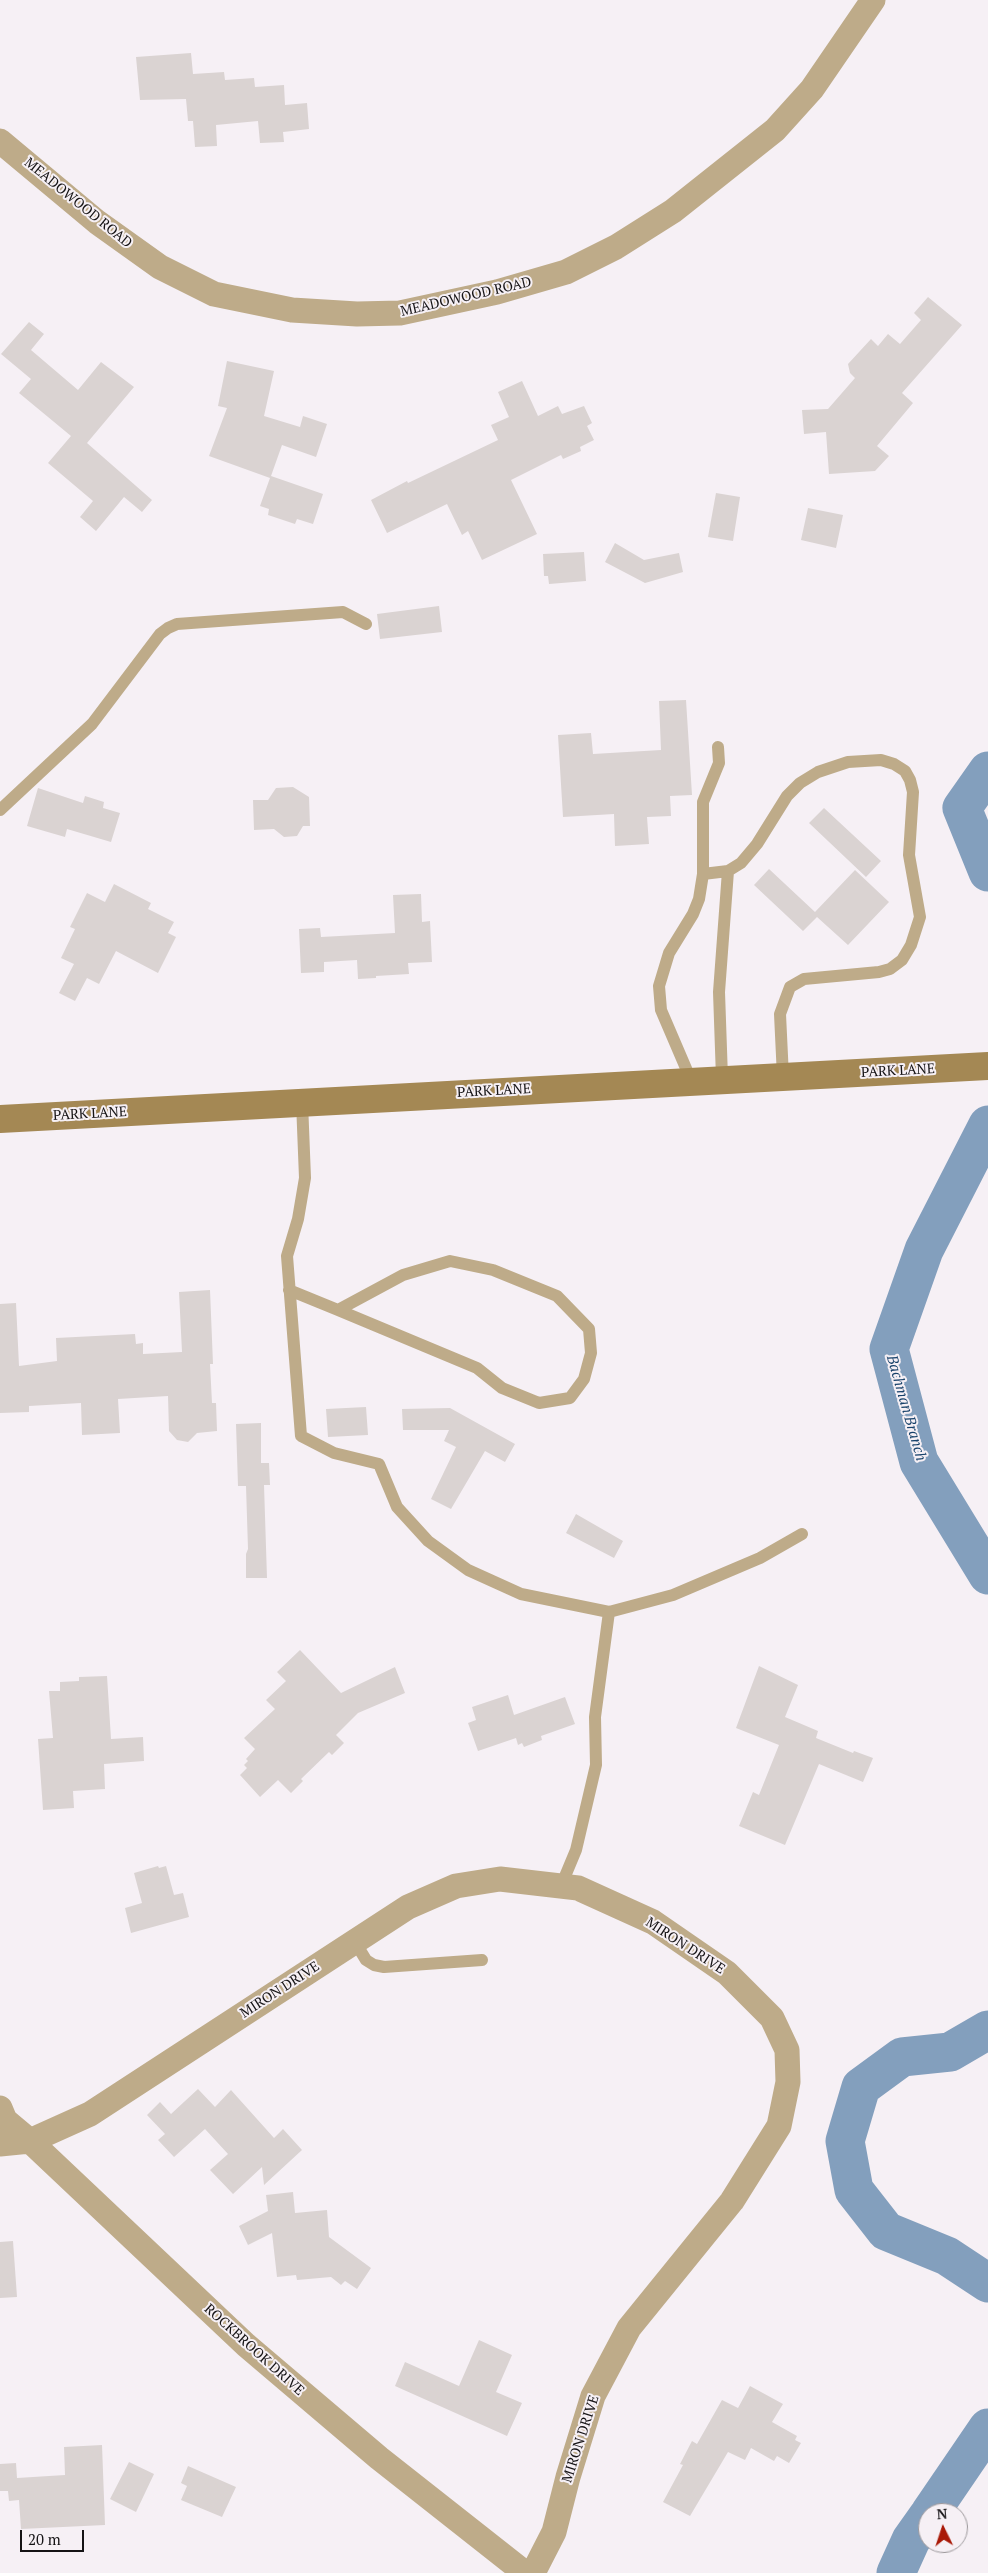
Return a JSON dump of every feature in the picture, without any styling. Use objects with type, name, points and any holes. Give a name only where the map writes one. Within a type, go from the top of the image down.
[{"type":"street","name":"MEADOWOOD ROAD","points":[[0,141],[97,222],[160,267],[214,294],[292,310],[357,314],[400,313],[497,292],[566,272],[616,247],[673,211],[775,130],[812,89],[873,0]]},
{"type":"street","name":"PARK LANE","points":[[0,1119],[722,1078],[783,1077],[988,1066]]},
{"type":"street","name":"MIRON DRIVE","points":[[0,2144],[30,2141],[90,2114],[408,1907],[456,1886],[500,1879],[578,1888],[653,1922],[727,1973],[772,2018],[787,2050],[788,2082],[779,2126],[732,2202],[629,2328],[593,2396],[568,2476],[554,2532],[533,2573]]},
{"type":"street","name":"ROCKBROOK DRIVE","points":[[0,2108],[5,2120],[30,2141],[246,2345],[379,2458],[525,2573]]},
{"type":"lane","points":[[0,810],[92,724],[160,634],[168,628],[177,624],[343,612],[366,624]]},
{"type":"lane","points":[[691,1080],[661,1010],[659,986],[669,953],[693,914],[699,899],[703,874],[704,802],[719,763],[718,747]]},
{"type":"lane","points":[[703,874],[728,871],[741,863],[757,844],[787,796],[800,783],[818,772],[848,762],[881,760],[894,764],[905,771],[910,780],[913,792],[909,855],[920,917],[914,938],[902,960],[890,969],[879,972],[804,980],[790,987],[780,1014],[783,1077]]},
{"type":"lane","points":[[722,1078],[719,992],[728,871]]},
{"type":"lane","points":[[302,1102],[305,1178],[298,1219],[286,1256],[301,1436],[334,1453],[379,1464],[397,1507],[428,1541],[468,1570],[521,1594],[609,1612],[673,1595],[760,1558],[802,1534]]},
{"type":"lane","points":[[289,1290],[477,1368],[502,1388],[539,1403],[570,1398],[584,1379],[591,1354],[589,1329],[556,1296],[494,1270],[450,1261],[403,1275],[338,1310]]},
{"type":"lane","points":[[561,1886],[576,1850],[596,1765],[595,1717],[609,1612]]},
{"type":"lane","points":[[355,1942],[366,1960],[374,1965],[384,1967],[482,1960]]},
{"type":"building","points":[[191,53],[193,74],[224,72],[225,80],[254,78],[255,87],[284,85],[285,105],[307,103],[309,129],[283,132],[284,142],[260,143],[258,121],[216,125],[217,146],[195,147],[193,121],[188,121],[186,99],[140,100],[136,57]]},
{"type":"building","points":[[928,297],[962,325],[902,393],[913,403],[877,446],[889,456],[875,471],[829,474],[826,432],[804,434],[802,410],[828,409],[855,378],[850,373],[848,364],[871,339],[878,346],[888,334],[900,344],[921,320],[914,313]]},
{"type":"building","points":[[29,322],[44,334],[31,350],[78,390],[101,362],[134,387],[87,443],[152,500],[142,512],[124,497],[96,531],[80,517],[93,501],[48,463],[71,436],[19,393],[31,379],[1,354]]},
{"type":"building","points":[[227,361],[274,371],[264,416],[300,427],[303,416],[327,424],[316,457],[282,445],[271,476],[323,494],[313,524],[297,519],[295,524],[268,515],[269,509],[260,506],[270,478],[209,456],[227,408],[218,406]]},
{"type":"building","points":[[522,381],[538,416],[558,406],[562,414],[584,406],[592,423],[587,426],[594,440],[580,447],[581,451],[563,459],[561,455],[511,480],[537,534],[482,560],[468,531],[462,535],[447,504],[387,533],[371,500],[407,481],[408,483],[498,440],[491,425],[509,417],[498,392]]},
{"type":"building","points":[[716,493],[740,497],[733,541],[708,537]]},
{"type":"building","points":[[808,508],[843,515],[836,548],[801,540]]},
{"type":"building","points":[[615,543],[644,560],[679,553],[683,572],[645,583],[605,562]]},
{"type":"building","points":[[584,552],[586,581],[549,584],[548,576],[544,576],[543,554]]},
{"type":"building","points":[[439,606],[442,632],[380,639],[377,614]]},
{"type":"building","points":[[686,700],[692,795],[670,796],[671,816],[647,817],[649,844],[615,846],[614,814],[563,817],[558,735],[591,733],[593,754],[661,750],[659,701]]},
{"type":"building","points":[[293,787],[309,797],[310,826],[303,826],[297,836],[284,837],[274,829],[254,830],[253,800],[268,800],[276,788]]},
{"type":"building","points":[[38,788],[83,803],[85,796],[104,802],[103,808],[120,813],[111,842],[67,829],[65,837],[27,826]]},
{"type":"building","points":[[824,808],[881,861],[866,877],[809,823]]},
{"type":"building","points":[[769,869],[815,912],[855,870],[889,902],[848,945],[817,917],[803,931],[754,885]]},
{"type":"building","points":[[114,884],[151,903],[148,909],[174,922],[168,933],[176,937],[158,973],[116,951],[99,984],[87,978],[75,1001],[59,993],[74,964],[61,958],[75,929],[70,927],[87,893],[105,902]]},
{"type":"building","points":[[421,894],[422,922],[430,921],[432,962],[408,963],[409,974],[376,976],[376,978],[358,979],[357,960],[324,962],[324,972],[301,973],[299,929],[320,928],[321,937],[395,933],[393,895]]},
{"type":"building","points":[[210,1290],[213,1364],[210,1364],[212,1403],[216,1403],[217,1431],[197,1433],[188,1442],[177,1440],[169,1431],[168,1396],[118,1399],[120,1433],[82,1435],[81,1403],[29,1406],[29,1412],[0,1413],[0,1304],[16,1303],[19,1366],[57,1361],[56,1338],[135,1334],[136,1344],[143,1343],[143,1354],[182,1352],[179,1292]]},
{"type":"building","points":[[366,1407],[368,1435],[328,1437],[326,1409]]},
{"type":"building","points":[[450,1408],[515,1444],[505,1462],[485,1451],[451,1509],[431,1499],[456,1447],[444,1441],[449,1430],[403,1430],[402,1409]]},
{"type":"building","points":[[261,1423],[261,1463],[269,1463],[270,1485],[264,1485],[267,1578],[246,1578],[246,1554],[248,1549],[246,1486],[238,1486],[236,1424]]},
{"type":"building","points":[[576,1514],[623,1541],[614,1558],[566,1533]]},
{"type":"building","points":[[300,1650],[341,1693],[395,1667],[405,1693],[358,1713],[336,1735],[344,1743],[332,1755],[329,1752],[301,1779],[303,1781],[291,1793],[278,1780],[260,1797],[240,1775],[247,1768],[244,1765],[248,1761],[246,1759],[255,1749],[244,1738],[275,1709],[266,1700],[286,1681],[277,1672]]},
{"type":"building","points":[[759,1666],[798,1685],[785,1717],[818,1731],[816,1738],[853,1753],[854,1751],[873,1758],[863,1782],[819,1764],[785,1845],[739,1826],[753,1792],[759,1795],[779,1745],[736,1728]]},
{"type":"building","points":[[107,1676],[111,1739],[143,1737],[144,1761],[104,1764],[105,1789],[73,1791],[74,1808],[43,1810],[38,1739],[53,1738],[49,1691],[60,1691],[60,1682],[79,1681],[79,1677]]},
{"type":"building","points":[[508,1695],[514,1715],[565,1697],[575,1724],[541,1736],[542,1740],[524,1747],[522,1743],[518,1745],[516,1738],[478,1751],[468,1723],[476,1720],[472,1707]]},
{"type":"building","points":[[158,1866],[159,1868],[166,1866],[174,1895],[183,1893],[189,1917],[131,1933],[125,1908],[142,1903],[134,1873]]},
{"type":"building","points":[[198,2089],[215,2107],[231,2090],[274,2138],[283,2129],[302,2150],[264,2185],[262,2167],[233,2194],[210,2170],[228,2154],[205,2129],[174,2157],[158,2140],[165,2134],[147,2115],[160,2102],[171,2114]]},
{"type":"building","points":[[293,2192],[295,2213],[327,2210],[329,2237],[371,2268],[357,2289],[345,2281],[341,2285],[331,2277],[297,2280],[296,2275],[277,2277],[272,2233],[248,2245],[239,2226],[268,2211],[266,2195]]},
{"type":"building","points":[[13,2241],[17,2297],[0,2298],[0,2242]]},
{"type":"building","points":[[479,2340],[512,2355],[496,2392],[522,2403],[507,2436],[395,2386],[405,2362],[459,2386]]},
{"type":"building","points":[[750,2386],[783,2404],[772,2422],[797,2436],[795,2440],[801,2443],[789,2463],[777,2456],[774,2461],[751,2448],[745,2460],[728,2452],[690,2516],[663,2502],[683,2465],[680,2464],[692,2441],[697,2444],[722,2400],[738,2408]]},
{"type":"building","points":[[102,2445],[105,2525],[21,2529],[19,2500],[9,2501],[8,2491],[0,2491],[0,2464],[16,2463],[17,2478],[65,2475],[64,2447]]},
{"type":"building","points":[[129,2462],[154,2474],[136,2512],[110,2499]]},
{"type":"building","points":[[188,2466],[236,2487],[222,2517],[181,2500],[187,2486],[181,2483]]},
{"type":"waterway","name":"Bachman Branch","points":[[988,771],[962,808],[988,872]]},
{"type":"waterway","name":"Bachman Branch","points":[[988,1125],[924,1250],[889,1349],[919,1462],[988,1575]]},
{"type":"waterway","name":"Bachman Branch","points":[[988,2030],[950,2052],[902,2057],[861,2087],[845,2141],[854,2190],[886,2231],[947,2256],[988,2283]]},
{"type":"waterway","name":"Bachman Branch","points":[[937,2503],[988,2428]]},
{"type":"waterway","name":"Bachman Branch","points":[[896,2573],[911,2540],[918,2530]]}]
